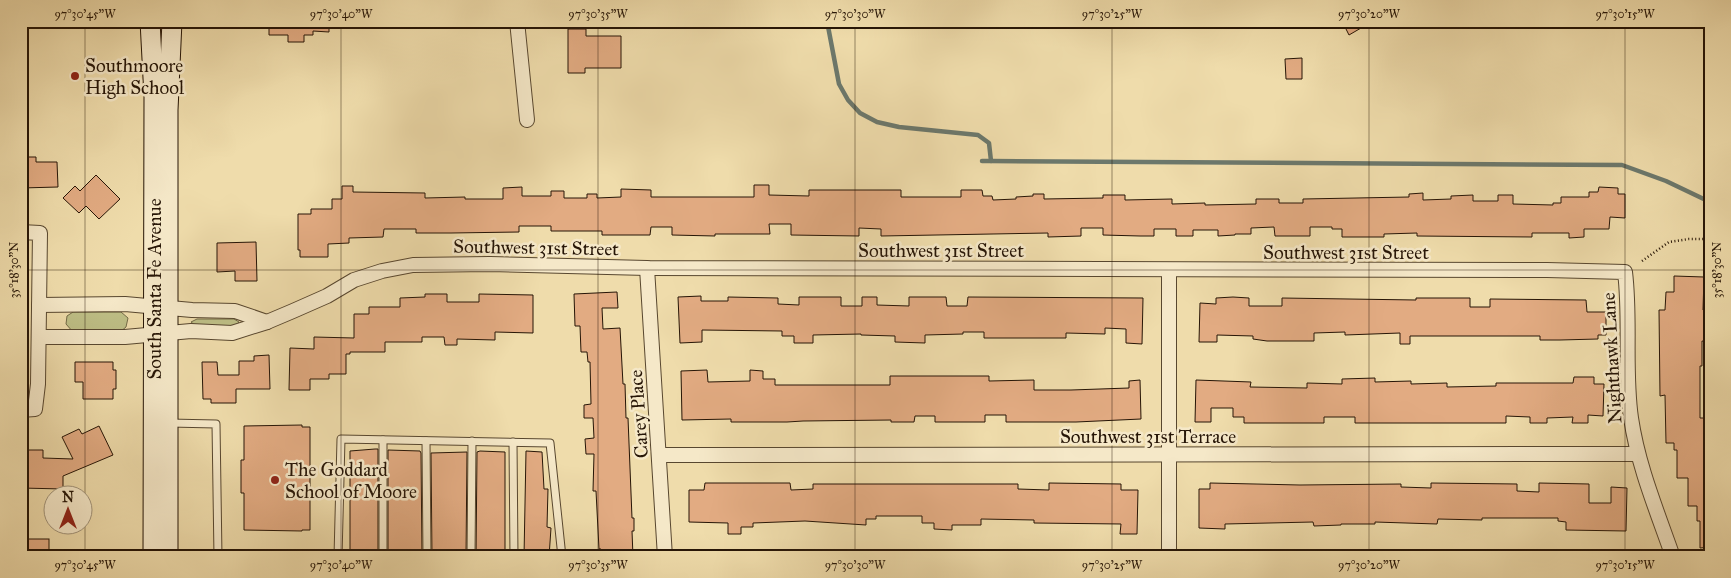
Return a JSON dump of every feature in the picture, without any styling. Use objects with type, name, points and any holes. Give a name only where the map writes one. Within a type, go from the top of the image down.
[{"type":"main road","name":"South Santa Fe Avenue","points":[[150,21],[161,307],[153,557]]},
{"type":"main road","name":"South Santa Fe Avenue","points":[[161,307],[172,21]]},
{"type":"main road","name":"South Santa Fe Avenue","points":[[161,333],[168,423],[168,557]]},
{"type":"street","points":[[517,21],[527,120]]},
{"type":"street","points":[[21,232],[40,233],[38,384],[28,409]]},
{"type":"street","name":"Southwest 31st Street","points":[[39,337],[125,337],[161,333],[232,332],[267,322],[326,296],[354,280],[382,271],[413,265],[499,264],[647,268],[1591,270],[1625,272]]},
{"type":"street","name":"Carey Place","points":[[647,268],[666,557]]},
{"type":"street","points":[[1169,270],[1169,557]]},
{"type":"street","name":"Nighthawk Lane","points":[[1625,272],[1628,299],[1629,401],[1638,454],[1673,557]]},
{"type":"street","points":[[39,305],[125,304],[235,311],[267,322]]},
{"type":"street","name":"Southwest 31st Terrace","points":[[659,455],[1638,454]]},
{"type":"lane","points":[[168,423],[216,424],[218,557]]},
{"type":"lane","points":[[338,557],[341,439],[550,443],[562,557]]},
{"type":"lane","points":[[383,440],[383,557]]},
{"type":"lane","points":[[426,441],[427,557]]},
{"type":"lane","points":[[471,557],[472,442]]},
{"type":"lane","points":[[513,442],[514,557]]},
{"type":"path","points":[[1642,262],[1669,242],[1688,239],[1710,239]]},
{"type":"green space","points":[[73,312],[121,312],[128,318],[126,327],[120,332],[73,332],[66,324],[67,316]]},
{"type":"green space","points":[[197,319],[234,319],[239,322],[236,326],[196,326],[191,322]]},
{"type":"building","points":[[269,21],[329,21],[329,32],[313,31],[313,35],[304,35],[304,42],[288,42],[288,35],[269,35]]},
{"type":"building","points":[[1342,21],[1373,21],[1349,35]]},
{"type":"building","points":[[568,29],[586,29],[586,36],[621,36],[621,68],[585,68],[585,73],[568,73]]},
{"type":"building","points":[[1302,58],[1302,79],[1286,79],[1285,59]]},
{"type":"building","points":[[21,157],[36,157],[36,162],[57,162],[58,187],[21,188]]},
{"type":"building","points":[[96,175],[120,199],[99,219],[86,206],[79,213],[63,198],[75,186],[80,191]]},
{"type":"building","points":[[754,185],[769,185],[769,195],[809,196],[809,190],[901,190],[901,197],[961,197],[961,190],[982,190],[983,196],[992,196],[993,200],[1016,199],[1016,197],[1033,196],[1033,194],[1044,194],[1044,199],[1103,198],[1103,195],[1125,195],[1125,200],[1172,199],[1172,204],[1205,203],[1205,205],[1256,204],[1256,199],[1279,199],[1279,203],[1303,203],[1303,199],[1409,197],[1409,194],[1423,193],[1423,200],[1451,199],[1451,196],[1473,195],[1473,201],[1498,201],[1498,195],[1513,195],[1513,204],[1553,205],[1553,203],[1561,203],[1561,197],[1589,197],[1589,192],[1598,192],[1599,187],[1618,188],[1618,194],[1625,194],[1625,218],[1610,217],[1609,229],[1584,229],[1584,237],[1569,238],[1569,233],[1532,233],[1532,237],[1417,236],[1417,233],[1384,234],[1384,237],[1342,237],[1342,229],[1332,229],[1332,227],[1310,227],[1310,236],[1275,236],[1274,227],[1251,228],[1251,234],[1218,236],[1218,230],[1193,230],[1193,236],[1176,236],[1176,229],[1154,229],[1154,236],[1140,236],[1103,235],[1103,228],[1081,228],[1081,236],[1048,237],[1048,233],[881,236],[881,229],[859,228],[859,236],[791,235],[791,224],[769,224],[770,234],[715,234],[715,236],[672,235],[672,227],[651,227],[650,235],[602,235],[602,231],[551,231],[551,226],[519,226],[519,232],[416,233],[416,229],[384,229],[383,237],[349,238],[349,243],[328,244],[328,257],[300,257],[300,250],[298,250],[298,214],[311,214],[311,209],[332,209],[332,199],[342,199],[342,186],[353,186],[353,192],[425,193],[425,198],[465,197],[465,199],[503,199],[503,188],[522,187],[522,196],[551,196],[551,191],[564,191],[564,198],[587,198],[587,194],[597,194],[597,198],[621,197],[621,189],[651,190],[651,197],[754,197]]},
{"type":"building","points":[[256,242],[257,281],[235,281],[235,271],[217,272],[217,243]]},
{"type":"building","points":[[1674,276],[1704,277],[1703,310],[1709,310],[1710,342],[1702,341],[1700,418],[1705,418],[1706,454],[1710,454],[1710,547],[1700,548],[1700,521],[1697,521],[1697,506],[1688,506],[1688,478],[1677,478],[1677,450],[1674,450],[1674,443],[1666,443],[1665,395],[1660,396],[1659,310],[1665,310],[1666,292],[1674,292]]},
{"type":"building","points":[[617,292],[618,308],[602,308],[603,329],[620,328],[626,418],[628,418],[632,518],[634,518],[634,531],[632,531],[633,557],[601,557],[596,491],[593,491],[594,454],[586,454],[585,439],[594,438],[593,418],[584,418],[584,405],[591,404],[590,362],[588,362],[587,352],[581,352],[580,326],[575,326],[574,294]]},
{"type":"building","points":[[425,294],[447,294],[447,302],[479,302],[479,294],[533,295],[533,333],[495,332],[495,340],[457,339],[457,345],[445,345],[444,337],[422,337],[422,342],[385,342],[385,352],[350,352],[350,354],[346,354],[346,374],[329,374],[329,379],[310,379],[310,390],[289,390],[290,348],[314,349],[314,337],[354,338],[354,314],[369,314],[369,307],[400,307],[400,298],[425,297]]},
{"type":"building","points":[[701,296],[701,301],[728,301],[728,297],[778,298],[778,304],[799,305],[799,297],[841,297],[841,306],[862,306],[862,297],[877,297],[877,305],[909,306],[909,297],[946,297],[947,306],[967,306],[968,297],[1143,298],[1142,344],[1126,343],[1126,329],[1105,328],[1105,334],[1066,333],[1066,338],[984,338],[984,332],[925,335],[925,343],[895,342],[895,336],[861,334],[813,335],[813,343],[794,343],[794,336],[782,336],[782,331],[702,330],[702,342],[680,343],[678,297]]},
{"type":"building","points":[[1216,298],[1249,298],[1249,306],[1282,306],[1282,298],[1416,300],[1416,298],[1470,298],[1470,307],[1490,307],[1490,299],[1586,300],[1587,312],[1606,312],[1606,335],[1598,335],[1598,339],[1560,340],[1540,340],[1540,336],[1410,336],[1410,344],[1400,344],[1400,333],[1345,335],[1345,332],[1314,333],[1314,341],[1267,341],[1253,339],[1253,336],[1217,335],[1217,342],[1199,342],[1200,303],[1216,304]]},
{"type":"building","points":[[269,355],[270,389],[236,389],[236,403],[211,403],[211,399],[203,399],[202,362],[217,362],[218,375],[239,375],[239,361],[254,361],[254,356]]},
{"type":"building","points":[[75,362],[113,362],[113,370],[116,370],[116,389],[113,389],[113,399],[83,399],[83,382],[75,382]]},
{"type":"building","points":[[707,370],[708,382],[750,381],[750,370],[763,371],[763,379],[775,379],[775,385],[890,385],[890,376],[989,376],[989,381],[1034,380],[1034,390],[1071,390],[1129,388],[1129,381],[1140,380],[1141,419],[1076,422],[1006,422],[1006,415],[985,415],[985,422],[935,422],[935,416],[915,416],[914,422],[891,422],[891,420],[731,422],[731,419],[682,420],[681,371]]},
{"type":"building","points":[[1574,377],[1594,377],[1594,384],[1604,384],[1603,416],[1588,415],[1588,423],[1572,423],[1573,417],[1547,418],[1547,423],[1530,423],[1530,417],[1506,416],[1506,423],[1355,423],[1355,417],[1324,417],[1324,423],[1244,423],[1244,417],[1233,417],[1233,408],[1211,408],[1211,422],[1195,422],[1196,380],[1251,382],[1250,387],[1307,388],[1307,383],[1342,384],[1342,379],[1375,378],[1375,382],[1447,383],[1447,387],[1496,386],[1496,383],[1573,383]]},
{"type":"building","name":"The Goddard School of Moore","points":[[302,425],[302,427],[310,427],[310,530],[244,530],[244,493],[241,493],[241,460],[244,460],[244,426]]},
{"type":"building","points":[[99,426],[113,455],[63,476],[63,486],[21,488],[22,450],[43,450],[43,458],[73,459],[62,437],[79,429],[82,434]]},
{"type":"building","points":[[378,449],[378,557],[350,557],[350,451]]},
{"type":"building","points":[[388,450],[420,451],[421,453],[422,557],[388,557]]},
{"type":"building","points":[[526,451],[542,452],[544,489],[548,489],[547,527],[551,528],[549,557],[524,557]]},
{"type":"building","points":[[467,452],[466,557],[432,557],[431,453]]},
{"type":"building","points":[[477,452],[505,452],[505,557],[476,557]]},
{"type":"building","points":[[705,483],[790,483],[791,490],[813,489],[813,484],[1018,484],[1018,489],[1049,490],[1049,483],[1121,484],[1121,490],[1138,490],[1137,534],[1120,534],[1121,524],[1034,523],[1034,520],[981,519],[981,525],[952,525],[952,530],[934,529],[934,523],[922,523],[922,516],[876,516],[876,519],[866,519],[866,525],[805,521],[753,523],[753,527],[741,527],[741,534],[728,534],[728,523],[689,522],[689,490],[704,490]]},
{"type":"building","points":[[1210,483],[1300,485],[1401,484],[1401,487],[1431,488],[1431,483],[1517,484],[1517,491],[1539,492],[1539,483],[1589,484],[1589,503],[1611,503],[1611,487],[1627,488],[1626,531],[1566,530],[1566,522],[1558,521],[1558,518],[1438,519],[1437,524],[1375,522],[1375,524],[1314,526],[1313,522],[1225,524],[1225,529],[1199,528],[1199,489],[1210,489]]},
{"type":"building","points":[[21,539],[49,539],[49,557],[21,557]]},
{"type":"waterway","points":[[827,21],[839,84],[848,100],[860,113],[877,122],[899,127],[978,135],[989,143],[991,161],[982,161]]},
{"type":"waterway","points":[[991,161],[1622,165],[1666,181],[1710,202]]},
{"type":"place","name":"Southmoore High School","points":[[75,76]]},
{"type":"place","name":"The Goddard School of Moore","points":[[275,480]]}]
